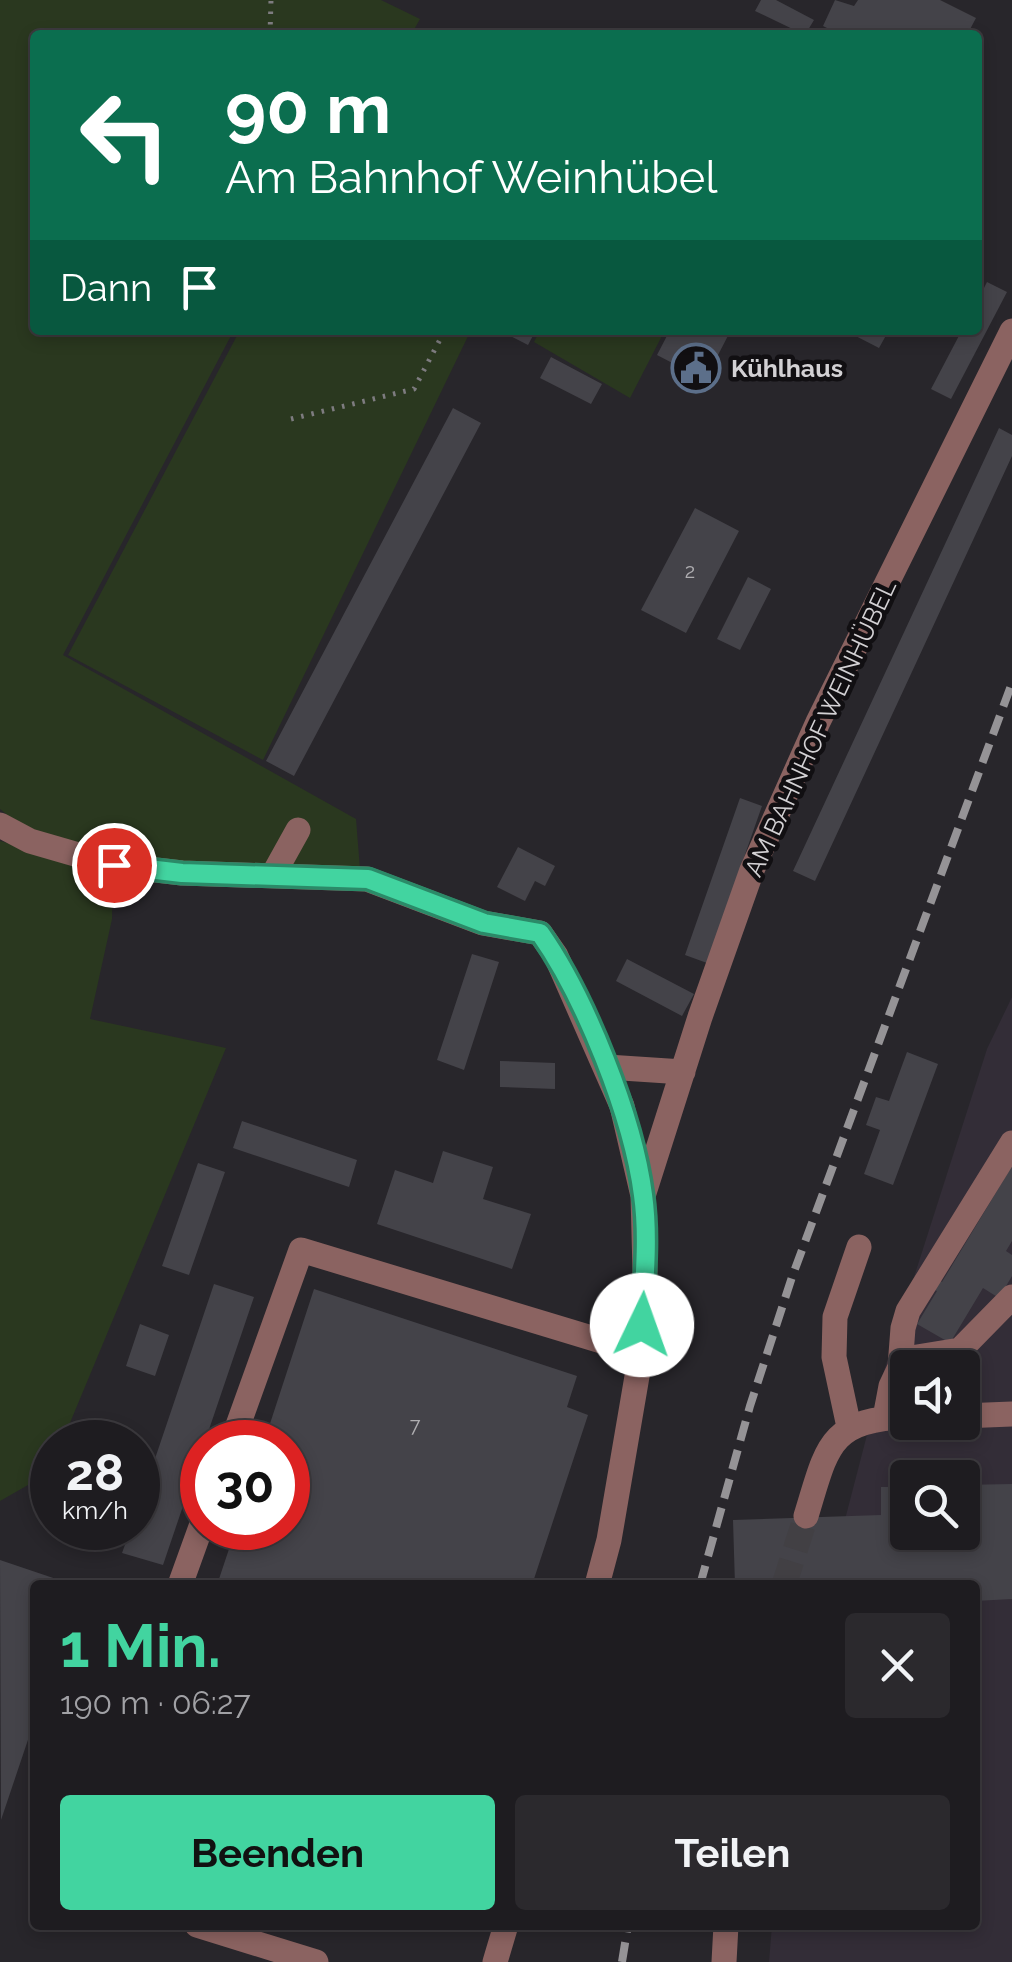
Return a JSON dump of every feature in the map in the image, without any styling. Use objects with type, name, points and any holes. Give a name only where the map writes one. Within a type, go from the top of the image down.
[{"type":"street","name":"AM BAHNHOF WEINHÜBEL","points":[[644,1196],[682,1072],[770,827],[1012,330]]},
{"type":"street","name":"AM BAHNHOF WEINHÜBEL","points":[[0,825],[30,841],[114,865],[182,873],[368,879],[484,923],[540,933],[556,956],[607,1067],[622,1106],[644,1196],[641,1352],[609,1540],[598,1580]]},
{"type":"street","points":[[272,875],[298,830]]},
{"type":"street","points":[[607,1067],[682,1072]]},
{"type":"street","points":[[901,1350],[902,1328],[916,1292],[1012,1144]]},
{"type":"street","points":[[849,1427],[834,1357],[836,1317],[859,1247]]},
{"type":"street","points":[[240,1420],[301,1250],[641,1352]]},
{"type":"street","points":[[960,1350],[1012,1297]]},
{"type":"street","points":[[980,1415],[1012,1414]]},
{"type":"street","points":[[806,1516],[823,1461],[834,1440],[849,1427],[890,1419]]},
{"type":"street","points":[[182,1580],[193,1550]]},
{"type":"street","points":[[213,1930],[316,1962]]},
{"type":"street","points":[[494,1962],[504,1930]]},
{"type":"street","points":[[724,1962],[726,1930]]},
{"type":"path","points":[[270,30],[272,0]]},
{"type":"path","points":[[292,419],[414,389],[442,335]]},
{"type":"shaded area","points":[[1012,997],[1012,1962],[769,1962],[772,1930],[980,1930],[980,1580],[829,1580],[890,1352],[890,1440],[980,1440],[980,1350],[891,1350],[987,1049]]},
{"type":"green space","points":[[0,0],[381,0],[420,19],[414,30],[30,30],[30,335],[231,335],[63,655],[356,819],[360,869],[113,858],[33,836],[0,809]]},
{"type":"green space","points":[[237,335],[469,335],[263,760],[68,655]]},
{"type":"green space","points":[[538,335],[662,335],[630,398],[534,342]]},
{"type":"green space","points":[[0,841],[113,870],[112,919],[90,1019],[226,1048],[71,1420],[30,1420],[30,1484],[0,1501]]},
{"type":"building","points":[[761,0],[776,0],[814,20],[808,30],[795,30],[755,11]]},
{"type":"building","points":[[835,0],[854,6],[858,0],[940,0],[976,18],[970,30],[831,30],[823,26]]},
{"type":"building","points":[[987,282],[1007,292],[951,399],[931,389],[959,335],[982,335],[982,292]]},
{"type":"building","points":[[509,335],[533,335],[528,345]]},
{"type":"building","name":"Kühlhaus","points":[[667,335],[728,335],[705,380],[657,355]]},
{"type":"building","points":[[854,335],[886,335],[879,348]]},
{"type":"building","points":[[551,357],[602,384],[591,404],[540,378]]},
{"type":"building","points":[[453,408],[481,423],[294,776],[266,761]]},
{"type":"building","points":[[999,428],[1012,435],[1012,456],[815,881],[793,871]]},
{"type":"building","points":[[695,508],[739,531],[686,633],[641,610]]},
{"type":"building","points":[[748,577],[771,589],[740,650],[717,639]]},
{"type":"building","points":[[740,798],[762,806],[707,963],[685,955]]},
{"type":"building","points":[[518,847],[555,866],[545,886],[535,881],[525,901],[497,887]]},
{"type":"building","points":[[472,954],[499,962],[464,1070],[437,1060]]},
{"type":"building","points":[[627,959],[694,994],[682,1016],[616,981]]},
{"type":"building","points":[[907,1052],[938,1064],[893,1185],[864,1174],[880,1130],[866,1125],[876,1097],[889,1101]]},
{"type":"building","points":[[500,1061],[555,1063],[555,1089],[500,1087]]},
{"type":"building","points":[[242,1121],[357,1160],[349,1187],[233,1148]]},
{"type":"building","points":[[443,1151],[493,1167],[483,1199],[531,1214],[512,1269],[377,1224],[395,1170],[433,1183]]},
{"type":"building","points":[[198,1163],[225,1172],[189,1275],[162,1266]]},
{"type":"building","points":[[1012,1166],[1012,1241],[1006,1251],[1012,1255],[1012,1276],[999,1298],[983,1288],[950,1343],[917,1324],[937,1291],[930,1288],[936,1278],[942,1282]]},
{"type":"building","points":[[214,1284],[254,1297],[212,1420],[180,1420],[180,1515],[163,1565],[122,1553],[160,1550],[160,1444]]},
{"type":"building","points":[[314,1289],[577,1376],[567,1407],[588,1415],[534,1580],[219,1580],[229,1550],[310,1550],[310,1420],[271,1420]]},
{"type":"building","points":[[140,1324],[169,1335],[155,1376],[126,1366]]},
{"type":"building","points":[[1012,1484],[1012,1599],[980,1601],[980,1580],[735,1580],[733,1520],[881,1515],[881,1487],[890,1487],[890,1550],[980,1550],[980,1485]]},
{"type":"building","points":[[0,1560],[59,1580],[30,1580],[30,1734],[1,1820]]},
{"type":"tunnel","points":[[786,1580],[806,1516]]},
{"type":"railway","points":[[701,1580],[750,1406],[792,1277],[1012,683]]},
{"type":"railway","points":[[622,1962],[627,1930]]},
{"type":"place","name":"Kühlhaus","points":[[696,368]]},
{"type":"route","points":[[114,865],[182,873],[368,879],[484,923],[540,933],[556,956],[622,1106],[644,1196],[642,1325]]}]
